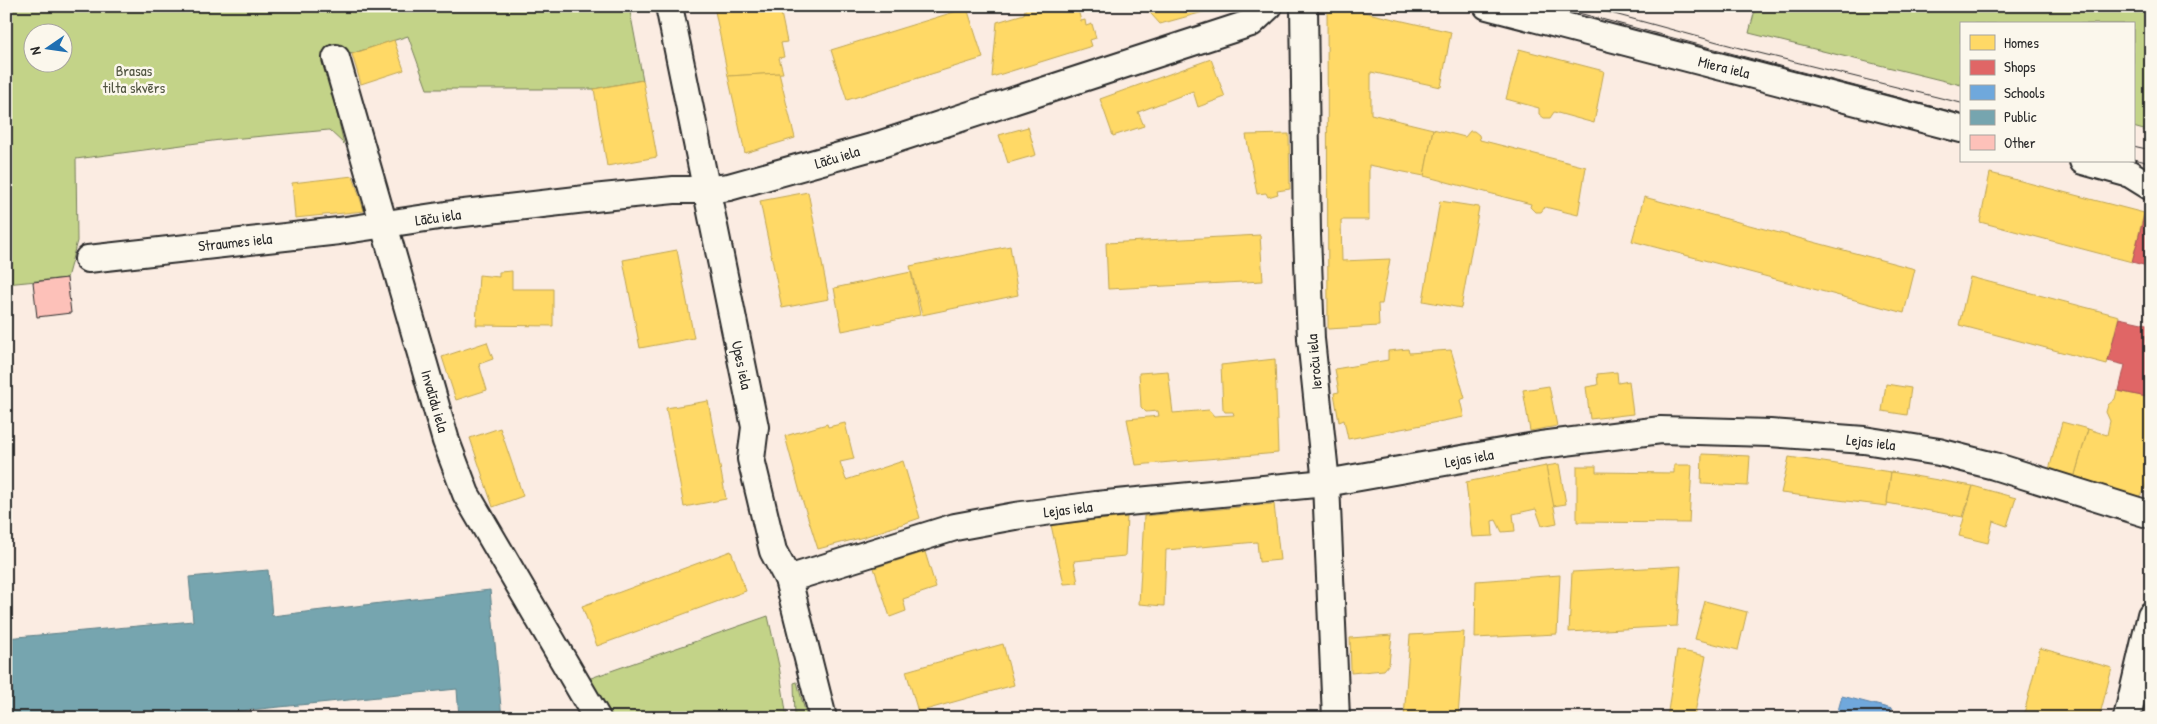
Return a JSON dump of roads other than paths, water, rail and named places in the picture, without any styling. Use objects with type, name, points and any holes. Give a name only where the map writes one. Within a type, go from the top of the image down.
[{"type":"street","name":"Upes iela","points":[[669,6],[755,427],[751,459],[773,551],[788,579],[823,718]]},
{"type":"street","name":"Lāču iela","points":[[383,224],[603,197],[674,190],[706,190],[758,180],[872,146],[1250,23],[1269,6]]},
{"type":"street","name":"Ieroču iela","points":[[1304,6],[1307,235],[1311,339],[1326,483],[1336,718]]},
{"type":"street","name":"Miera iela","points":[[1488,6],[1960,129]]},
{"type":"street","name":"Invalīdu iela","points":[[336,58],[446,441],[466,494],[597,718]]},
{"type":"street","points":[[2087,162],[2130,174],[2151,187]]},
{"type":"street","name":"Straumes iela","points":[[88,259],[383,224]]},
{"type":"street","name":"Lejas iela","points":[[788,579],[955,527],[1015,516],[1096,505],[1326,483],[1541,445],[1624,433],[1661,430],[1751,432],[1864,440],[1939,452],[1994,466],[2151,515]]},
{"type":"street","points":[[2127,718],[2151,615]]},
{"type":"tram line","points":[[1552,6],[1960,114]]},
{"type":"tram line","points":[[1585,6],[1747,50],[1960,103]]},
{"type":"tram line","points":[[2134,146],[2151,150]]},
{"type":"tram line","points":[[2134,159],[2151,163]]},
{"type":"park label","name":"Brasas tilta skvērs","points":[[134,78]]}]
